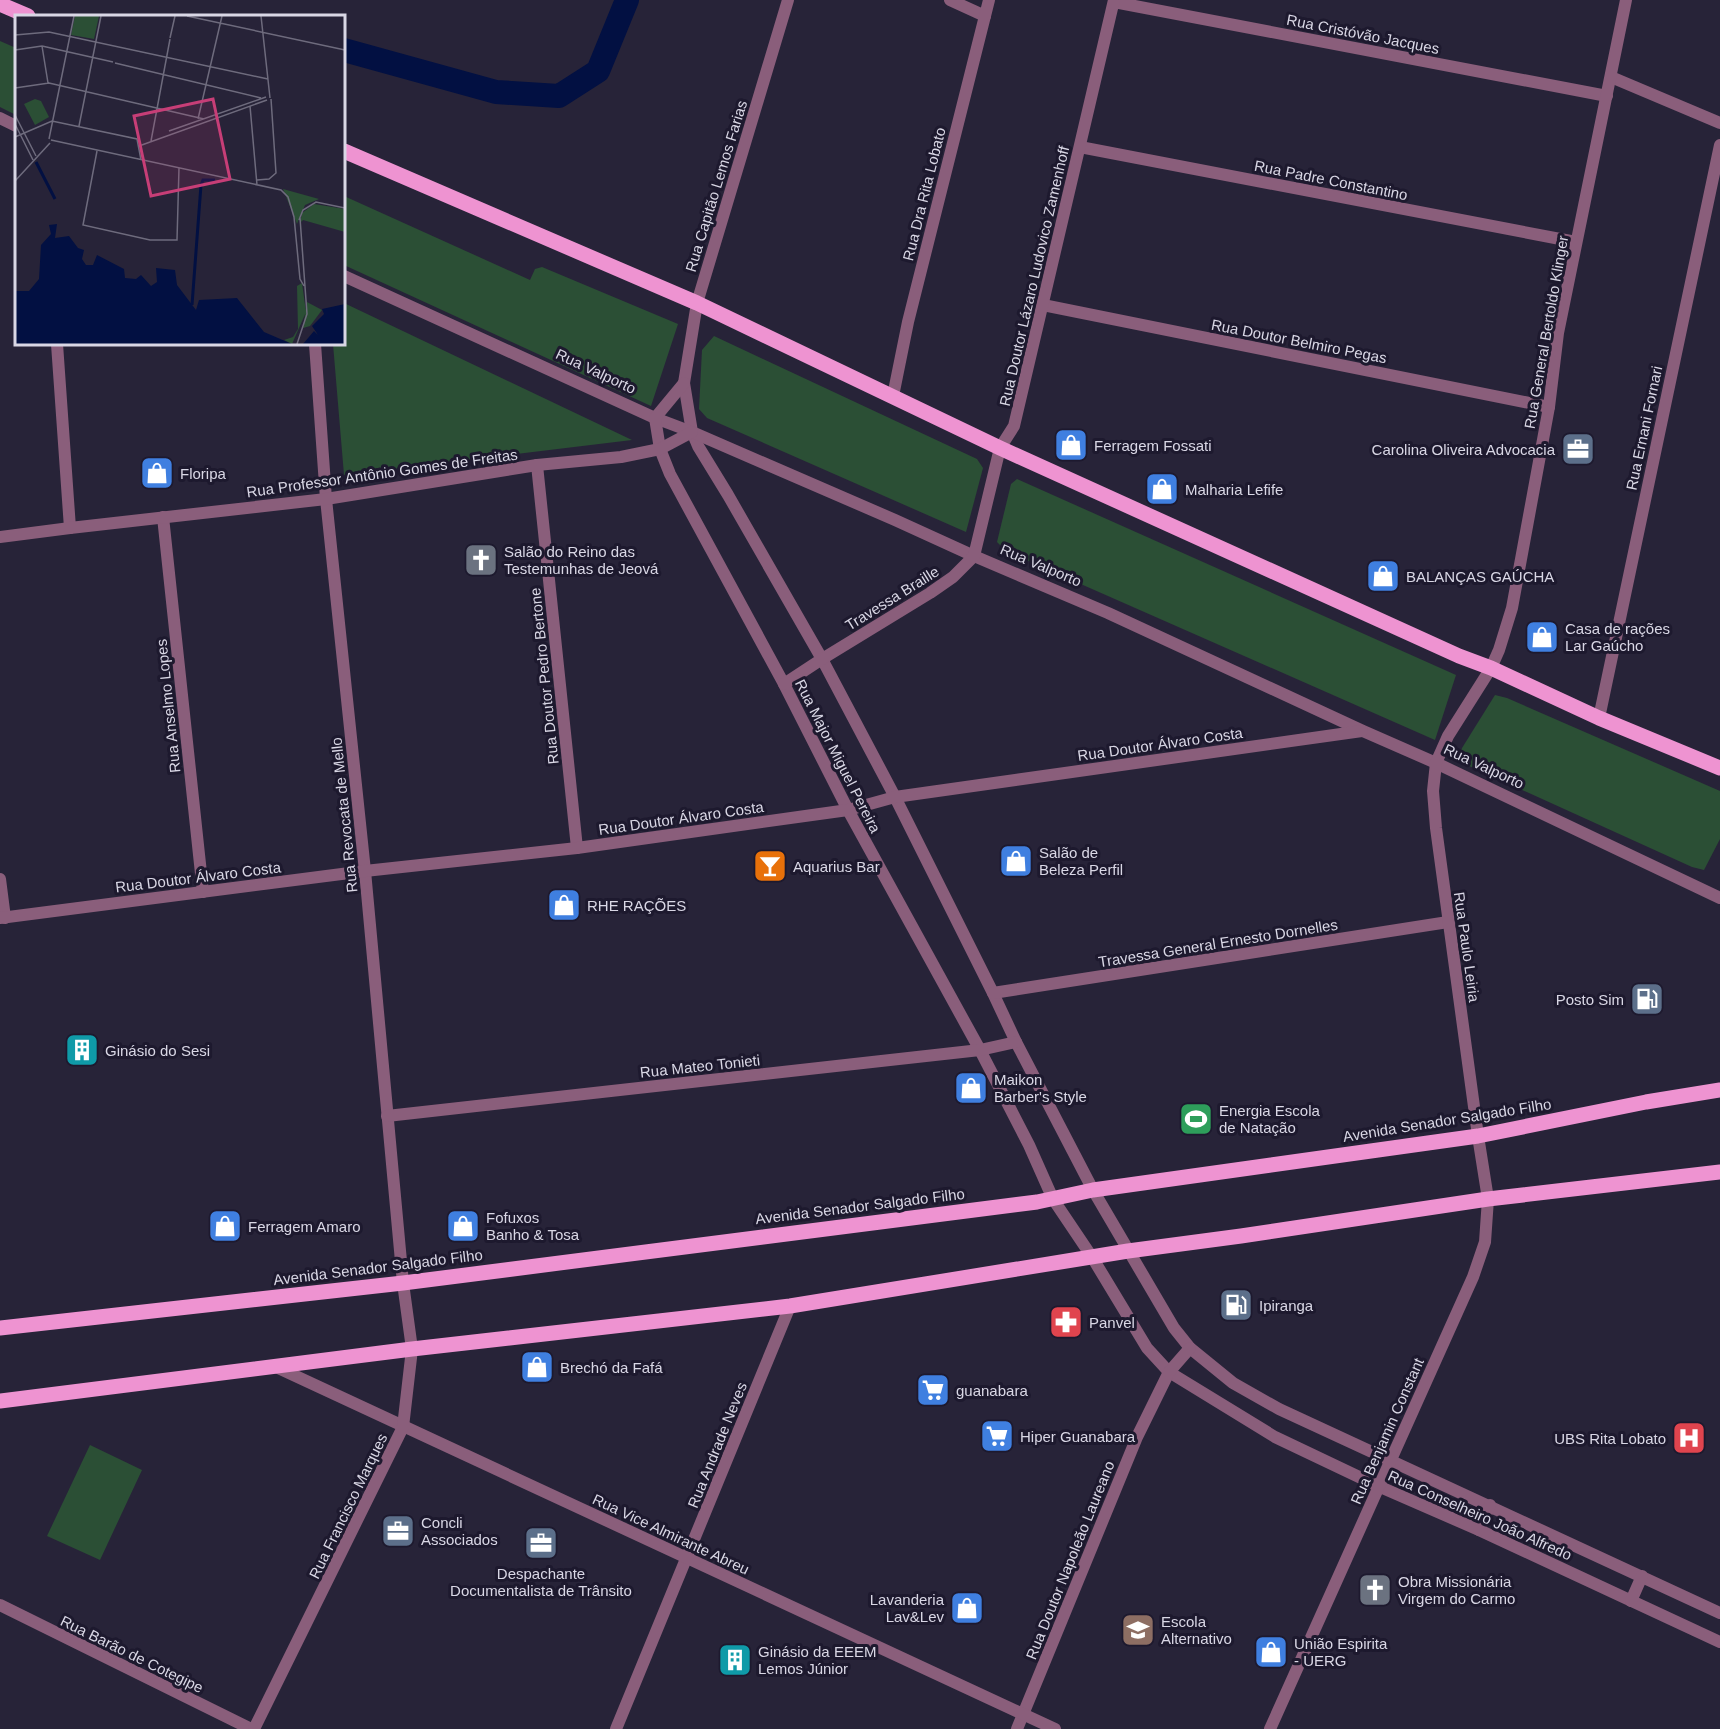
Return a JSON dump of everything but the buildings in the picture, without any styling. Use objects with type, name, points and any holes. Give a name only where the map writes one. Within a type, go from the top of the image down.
[{"type":"main road","points":[[0,4],[26,15]]},
{"type":"main road","points":[[345,151],[697,303],[1000,448],[1448,651],[1491,668],[1599,718],[1720,768]]},
{"type":"main road","name":"Avenida Senador Salgado Filho","points":[[0,1328],[403,1283],[1053,1199],[1093,1190],[1478,1136],[1646,1102],[1720,1090]]},
{"type":"main road","points":[[0,1401],[412,1349],[790,1305],[1128,1251],[1488,1199],[1720,1172]]},
{"type":"street","name":"Rua Capitão Lemos Farias","points":[[692,432],[684,383],[697,303],[788,0]]},
{"type":"street","points":[[950,0],[985,16]]},
{"type":"street","name":"Rua Dra Rita Lobato","points":[[893,396],[908,322],[989,0]]},
{"type":"street","name":"Rua General Bertoldo Klinger","points":[[1491,668],[1512,608],[1549,406],[1558,333],[1626,0]]},
{"type":"street","name":"Rua Cristóvão Jacques","points":[[1114,1],[1607,96]]},
{"type":"street","name":"Rua Doutor Lázaro Ludovico Zamenhoff","points":[[974,556],[1000,448],[1014,426],[1114,1]]},
{"type":"street","points":[[1611,77],[1720,123]]},
{"type":"street","points":[[0,118],[15,126]]},
{"type":"street","name":"Rua Ernani Fornari","points":[[1599,718],[1720,145]]},
{"type":"street","name":"Rua Padre Constantino","points":[[1080,147],[1576,242]]},
{"type":"street","name":"Rua Valporto","points":[[345,276],[655,418],[1108,613],[1436,763],[1720,898]]},
{"type":"street","name":"Rua Doutor Belmiro Pegas","points":[[1043,305],[1549,406]]},
{"type":"street","points":[[57,345],[70,528]]},
{"type":"street","name":"Rua Revocata de Mello","points":[[315,345],[326,500],[365,871],[403,1283]]},
{"type":"street","points":[[655,418],[684,383]]},
{"type":"street","name":"Rua Major Miguel Pereira","points":[[655,418],[660,449],[674,482],[784,684],[848,810],[980,1050],[1029,1145],[1053,1199]]},
{"type":"street","name":"Rua Major Miguel Pereira","points":[[692,432],[822,659],[895,797],[1016,1042],[1093,1190]]},
{"type":"street","name":"Rua Professor Antônio Gomes de Freitas","points":[[0,537],[326,500],[537,465],[621,457],[660,449],[692,432]]},
{"type":"street","name":"Rua Doutor Pedro Bertone","points":[[537,465],[577,848]]},
{"type":"street","name":"Rua Anselmo Lopes","points":[[163,518],[204,892]]},
{"type":"street","name":"Travessa Braille","points":[[784,684],[930,594],[953,577],[974,556]]},
{"type":"street","points":[[1436,763],[1448,736],[1491,668]]},
{"type":"street","name":"Rua Doutor Álvaro Costa","points":[[2,918],[365,871],[577,848],[848,810],[895,797],[1363,730]]},
{"type":"street","name":"Rua Paulo Leiria","points":[[1436,763],[1434,791],[1436,828],[1478,1136]]},
{"type":"street","points":[[0,879],[2,918]]},
{"type":"street","name":"Travessa General Ernesto Dornelles","points":[[993,993],[1448,922]]},
{"type":"street","name":"Rua Mateo Tonieti","points":[[387,1116],[980,1050],[1016,1042]]},
{"type":"street","name":"Rua Benjamin Constant","points":[[1270,1729],[1473,1277],[1485,1242],[1488,1199],[1478,1136]]},
{"type":"street","points":[[1093,1190],[1174,1328],[1190,1348]]},
{"type":"street","points":[[1053,1199],[1092,1257],[1147,1348],[1169,1372]]},
{"type":"street","name":"Rua Francisco Marques","points":[[252,1729],[403,1428],[412,1349],[403,1283]]},
{"type":"street","name":"Rua Andrade Neves","points":[[616,1729],[790,1305]]},
{"type":"street","name":"Rua Conselheiro João Alfredo","points":[[1190,1348],[1233,1383],[1279,1409],[1720,1613]]},
{"type":"street","name":"Rua Doutor Napoleão Laureano","points":[[1017,1729],[1137,1437],[1169,1372],[1190,1348]]},
{"type":"street","name":"Rua Vice Almirante Abreu","points":[[274,1366],[403,1428],[687,1557],[1055,1729]]},
{"type":"street","name":"Rua Conselheiro João Alfredo","points":[[1169,1372],[1275,1437],[1720,1642]]},
{"type":"street","points":[[1479,1530],[1490,1505]]},
{"type":"street","points":[[1631,1601],[1642,1576]]},
{"type":"street","name":"Rua Barão de Cotegipe","points":[[0,1605],[252,1729]]},
{"type":"green space","points":[[0,41],[15,48],[15,114],[0,107]]},
{"type":"green space","points":[[345,196],[530,280],[535,269],[542,267],[678,324],[651,406],[345,265]]},
{"type":"green space","points":[[345,303],[632,440],[344,475],[333,345],[345,345]]},
{"type":"green space","points":[[714,336],[977,459],[983,468],[966,532],[707,418],[699,409],[702,350]]},
{"type":"green space","points":[[1017,479],[1456,675],[1435,740],[1006,551],[997,542],[1011,484]]},
{"type":"green space","points":[[1495,695],[1507,698],[1720,791],[1720,839],[1704,870],[1692,867],[1467,765],[1459,758],[1462,748]]},
{"type":"green space","points":[[90,1445],[142,1470],[100,1560],[47,1536]]},
{"type":"waterway","points":[[345,50],[496,92],[559,96],[598,71],[627,0]]},
{"type":"place","name":"Ferragem Fossati","points":[[1071,445]]},
{"type":"place","name":"Carolina Oliveira Advocacia","points":[[1578,449]]},
{"type":"place","name":"Floripa","points":[[157,473]]},
{"type":"place","name":"Malharia Lefife","points":[[1162,489]]},
{"type":"place","name":"Salão do Reino das Testemunhas de Jeová","points":[[481,560]]},
{"type":"place","name":"BALANÇAS GAÚCHA","points":[[1383,576]]},
{"type":"place","name":"Casa de rações Lar Gaúcho","points":[[1542,637]]},
{"type":"place","name":"Salão de Beleza Perfil","points":[[1016,861]]},
{"type":"place","name":"Aquarius Bar","points":[[770,866]]},
{"type":"place","name":"RHE RAÇÕES","points":[[564,905]]},
{"type":"place","name":"Posto Sim","points":[[1647,999]]},
{"type":"place","name":"Ginásio do Sesi","points":[[82,1050]]},
{"type":"place","name":"Maikon Barber's Style","points":[[971,1088]]},
{"type":"place","name":"Energia Escola de Natação","points":[[1196,1119]]},
{"type":"place","name":"Ferragem Amaro","points":[[225,1226]]},
{"type":"place","name":"Fofuxos Banho & Tosa","points":[[463,1226]]},
{"type":"place","name":"Ipiranga","points":[[1236,1305]]},
{"type":"place","name":"Panvel","points":[[1066,1322]]},
{"type":"place","name":"Brechó da Fafá","points":[[537,1367]]},
{"type":"place","name":"guanabara","points":[[933,1390]]},
{"type":"place","name":"Hiper Guanabara","points":[[997,1436]]},
{"type":"place","name":"UBS Rita Lobato","points":[[1689,1438]]},
{"type":"place","name":"Concli Associados","points":[[398,1531]]},
{"type":"place","name":"Despachante Documentalista de Trânsito","points":[[541,1543]]},
{"type":"place","name":"Obra Missionária Virgem do Carmo","points":[[1375,1590]]},
{"type":"place","name":"Lavanderia Lav&Lev","points":[[967,1608]]},
{"type":"place","name":"Escola Alternativo","points":[[1138,1630]]},
{"type":"place","name":"União Espirita - UERG","points":[[1271,1652]]},
{"type":"place","name":"Ginásio da EEEM Lemos Júnior","points":[[735,1660]]}]
